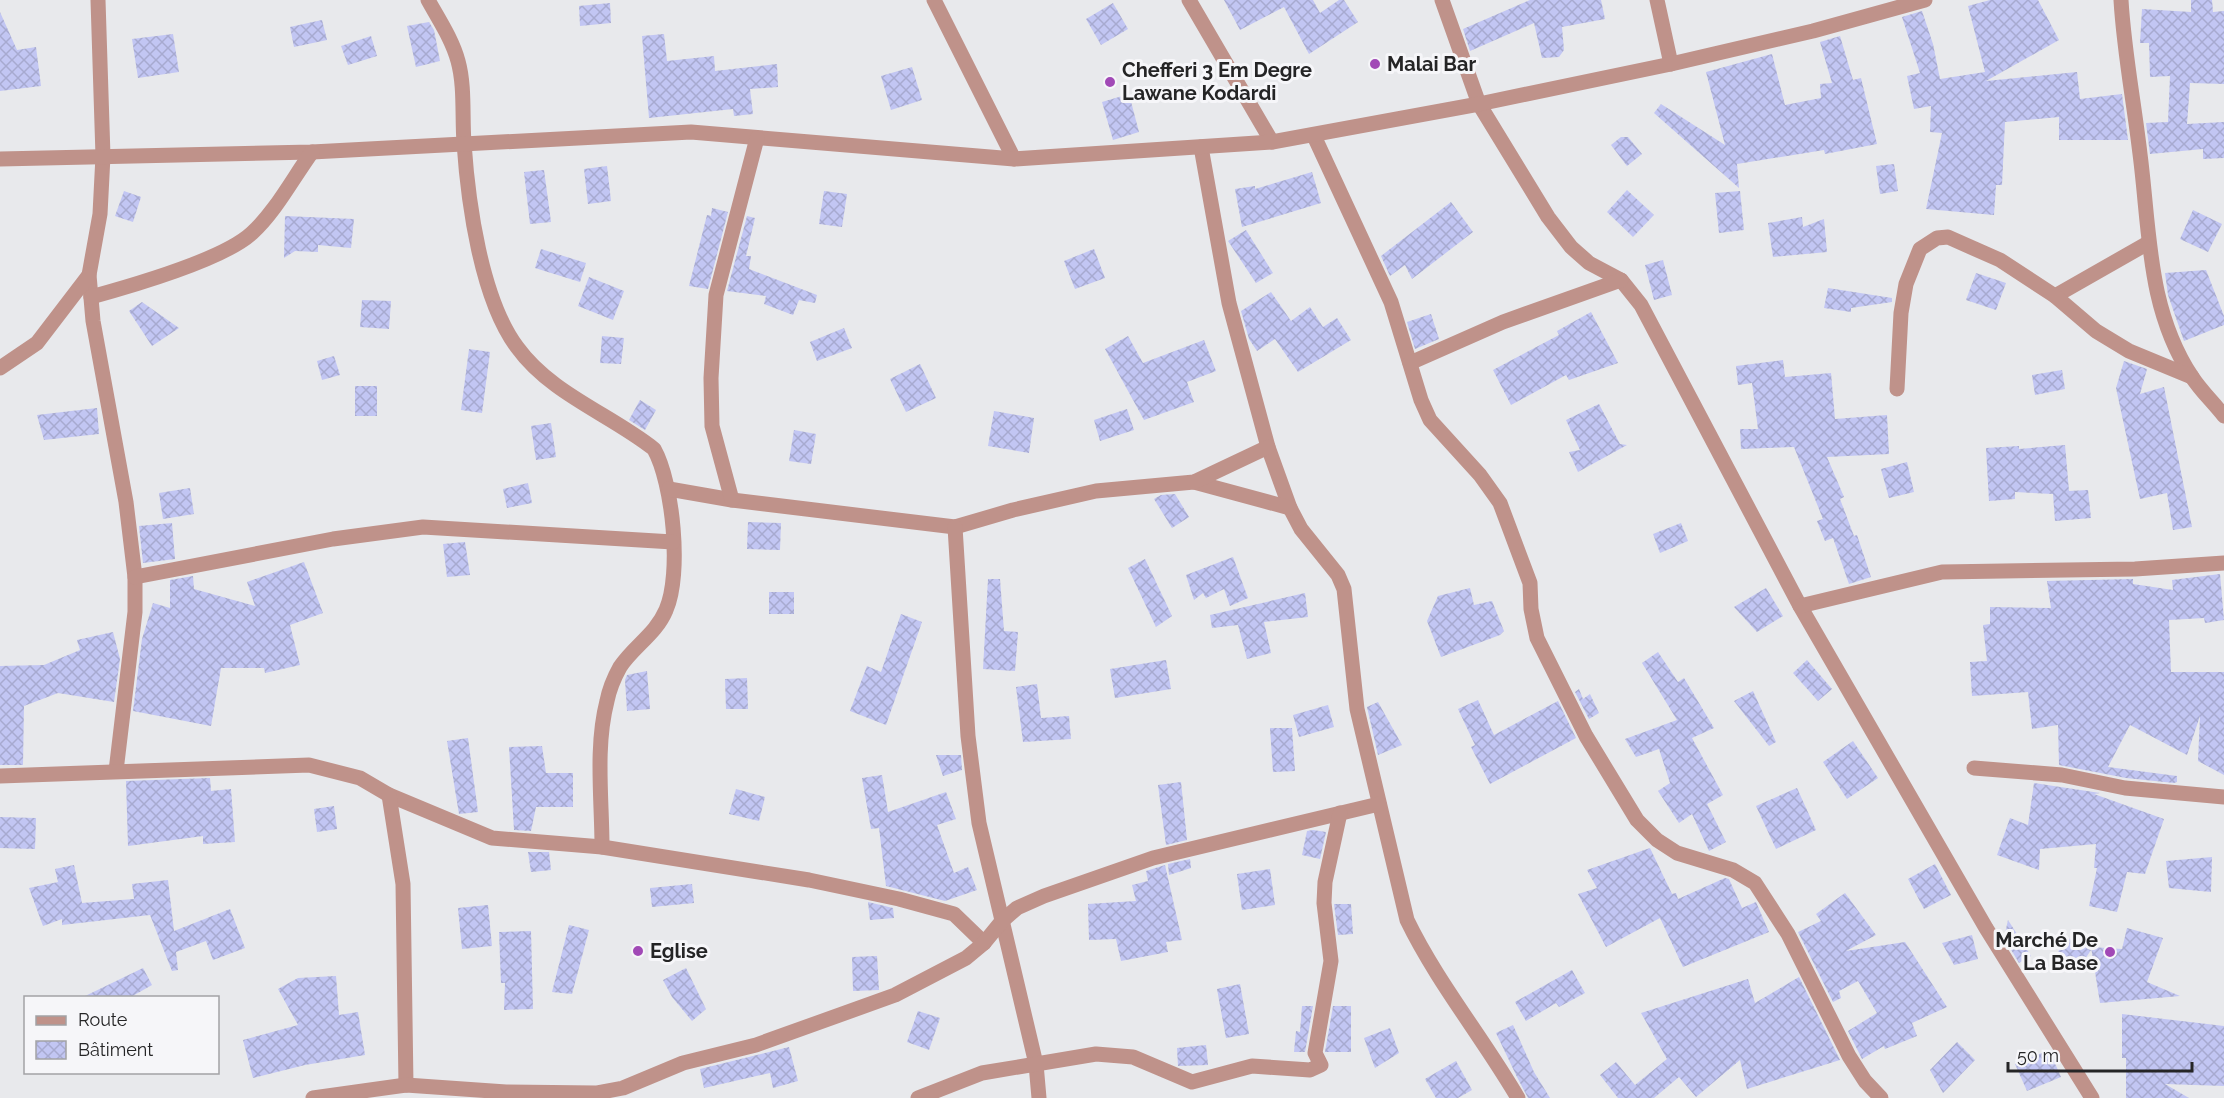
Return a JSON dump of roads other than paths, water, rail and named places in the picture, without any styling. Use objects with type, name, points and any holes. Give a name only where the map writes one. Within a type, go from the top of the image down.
[{"type":"street","points":[[98,0],[103,156],[100,214],[89,275],[126,501],[135,578],[135,612],[116,771]]},
{"type":"street","points":[[428,0],[452,43],[459,63],[464,145],[483,274],[504,325],[517,347],[550,381],[654,449],[663,464],[669,489],[673,580],[667,610],[652,633],[621,667],[607,701],[602,740],[602,847]]},
{"type":"street","points":[[934,0],[1014,159]]},
{"type":"street","points":[[1189,0],[1272,142]]},
{"type":"street","points":[[1442,0],[1479,104],[1548,217],[1571,247],[1589,263],[1621,280],[1641,305],[1800,606],[1986,928],[2092,1098]]},
{"type":"street","points":[[1657,0],[1671,64]]},
{"type":"street","points":[[0,159],[312,152],[691,132],[1014,159],[1272,142],[1479,104],[1671,64],[1813,31],[1924,0]]},
{"type":"street","points":[[2121,0],[2123,37],[2141,155],[2148,243],[2160,305],[2192,377],[2224,416]]},
{"type":"street","points":[[1314,136],[1391,302],[1421,400],[1430,420],[1480,475],[1500,503],[1530,583],[1531,609],[1537,638],[1586,736],[1637,820],[1657,840],[1677,853],[1733,870],[1755,883],[1788,934],[1849,1056],[1865,1081],[1881,1098]]},
{"type":"street","points":[[732,501],[712,426],[711,378],[716,295],[758,138]]},
{"type":"street","points":[[1202,147],[1229,303],[1268,447],[1290,508],[1301,529],[1338,575],[1344,589],[1358,709],[1379,804],[1411,928],[1518,1098]]},
{"type":"street","points":[[91,297],[135,285],[235,245],[252,233],[312,152]]},
{"type":"street","points":[[1897,389],[1901,313],[1906,284],[1920,249],[1936,238],[1957,238],[2000,260],[2055,296],[2096,331],[2129,351],[2192,377]]},
{"type":"street","points":[[2055,296],[2148,243]]},
{"type":"street","points":[[0,368],[37,343],[89,275]]},
{"type":"street","points":[[1410,363],[1503,322],[1621,280]]},
{"type":"street","points":[[669,489],[732,501],[956,527],[1013,510],[1096,491],[1194,482],[1268,447]]},
{"type":"street","points":[[1194,482],[1290,508]]},
{"type":"street","points":[[956,527],[968,736],[979,823],[1036,1064],[1039,1098]]},
{"type":"street","points":[[135,578],[333,539],[423,528],[673,542]]},
{"type":"street","points":[[1800,606],[1942,572],[2135,569],[2224,563]]},
{"type":"street","points":[[0,776],[309,765],[360,778],[389,795],[492,838],[602,847],[809,880],[937,907],[954,914],[984,943]]},
{"type":"street","points":[[1974,768],[2062,775],[2125,788],[2224,797]]},
{"type":"street","points":[[389,795],[403,884],[406,1084]]},
{"type":"street","points":[[313,1098],[406,1084],[506,1092],[596,1093],[623,1088],[683,1063],[756,1045],[896,995],[966,958],[984,943],[1002,921],[1017,908],[1044,896],[1153,858],[1379,804]]},
{"type":"street","points":[[918,1098],[982,1073],[1096,1054],[1134,1057],[1192,1082],[1245,1067],[1310,1070],[1321,1065],[1315,1053],[1331,961],[1324,903],[1325,882],[1340,813]]},
{"type":"place","name":"Malai Bar","points":[[1375,64]]},
{"type":"place","name":"Chefferi 3 Em Degre Lawane Kodardi","points":[[1110,82]]},
{"type":"place","name":"Eglise","points":[[638,951]]},
{"type":"place","name":"Marché De La Base","points":[[2110,952]]}]
